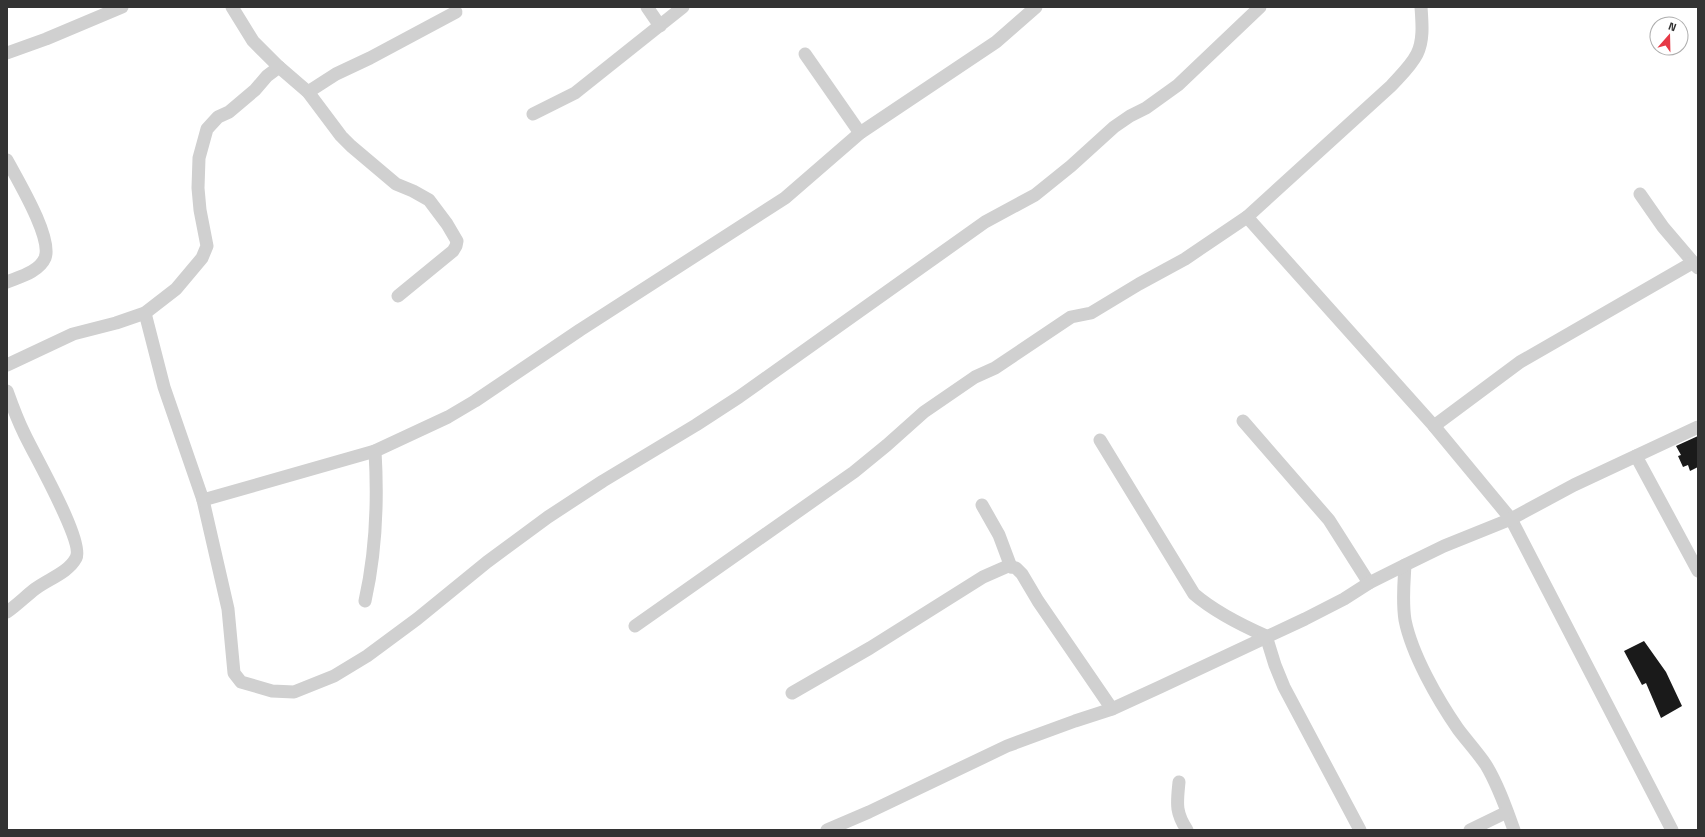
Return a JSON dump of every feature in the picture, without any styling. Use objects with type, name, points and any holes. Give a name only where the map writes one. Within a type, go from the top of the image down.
[{"type":"street","points":[[7,53],[46,39],[122,7]]},
{"type":"street","points":[[232,7],[253,41],[279,67],[308,92],[341,136],[396,184],[413,190],[429,200],[447,224],[457,241],[453,251],[398,296]]},
{"type":"street","points":[[648,7],[660,26]]},
{"type":"street","points":[[533,114],[575,93],[683,7]]},
{"type":"street","points":[[203,500],[375,451],[448,417],[475,401],[580,330],[785,198],[860,133],[996,42],[1036,7]]},
{"type":"street","points":[[145,313],[164,387],[203,500],[228,609],[234,673],[241,682],[272,691],[294,692],[334,676],[373,651],[417,619],[487,562],[548,517],[603,481],[702,421],[985,222],[1035,195],[1071,166],[1114,127],[1130,116],[1146,108],[1178,85],[1260,7]]},
{"type":"street","points":[[635,626],[854,472],[924,412],[975,377],[995,368],[1071,318],[1090,313],[1185,259],[1247,216],[1391,86],[1410,65],[1418,53],[1422,32],[1421,7]]},
{"type":"street","points":[[308,92],[336,74],[370,58],[456,12]]},
{"type":"street","points":[[805,54],[860,133]]},
{"type":"street","points":[[7,365],[73,334],[116,324],[145,313],[176,289],[202,258],[207,246],[200,210],[198,188],[199,158],[207,128],[218,117],[229,112],[256,90],[267,76],[279,67]]},
{"type":"street","points":[[7,160],[42,228],[46,245],[45,258],[36,269],[7,282]]},
{"type":"street","points":[[1434,426],[1520,362],[1695,266],[1663,227],[1640,194]]},
{"type":"street","points":[[1247,216],[1434,426],[1510,519],[1672,830]]},
{"type":"street","points":[[7,391],[23,432],[63,510],[76,541],[77,550],[77,557],[70,566],[36,588],[7,612]]},
{"type":"street","points":[[1243,421],[1329,520],[1369,583]]},
{"type":"street","points":[[827,830],[869,812],[1007,746],[1112,709],[1344,599],[1369,583],[1444,546],[1510,519],[1574,485],[1698,427]]},
{"type":"street","points":[[1100,440],[1194,594],[1220,612],[1266,636],[1284,687],[1360,830]]},
{"type":"street","points":[[365,601],[370,577],[375,516],[375,451]]},
{"type":"street","points":[[1636,456],[1698,571]]},
{"type":"street","points":[[982,505],[999,535],[1011,567]]},
{"type":"street","points":[[1405,565],[1403,595],[1405,620],[1411,640],[1431,687],[1458,728],[1486,766],[1498,790],[1514,830]]},
{"type":"street","points":[[792,694],[870,648],[983,577],[1008,566],[1016,568],[1022,574],[1038,601],[1112,709]]},
{"type":"street","points":[[1178,782],[1176,806],[1179,818],[1187,830]]},
{"type":"street","points":[[1470,830],[1507,812]]},
{"type":"building","points":[[1698,436],[1698,467],[1690,471],[1688,465],[1683,467],[1678,456],[1681,455],[1676,446]]},
{"type":"building","points":[[1644,641],[1666,672],[1682,706],[1661,718],[1646,683],[1642,685],[1624,651]]}]
